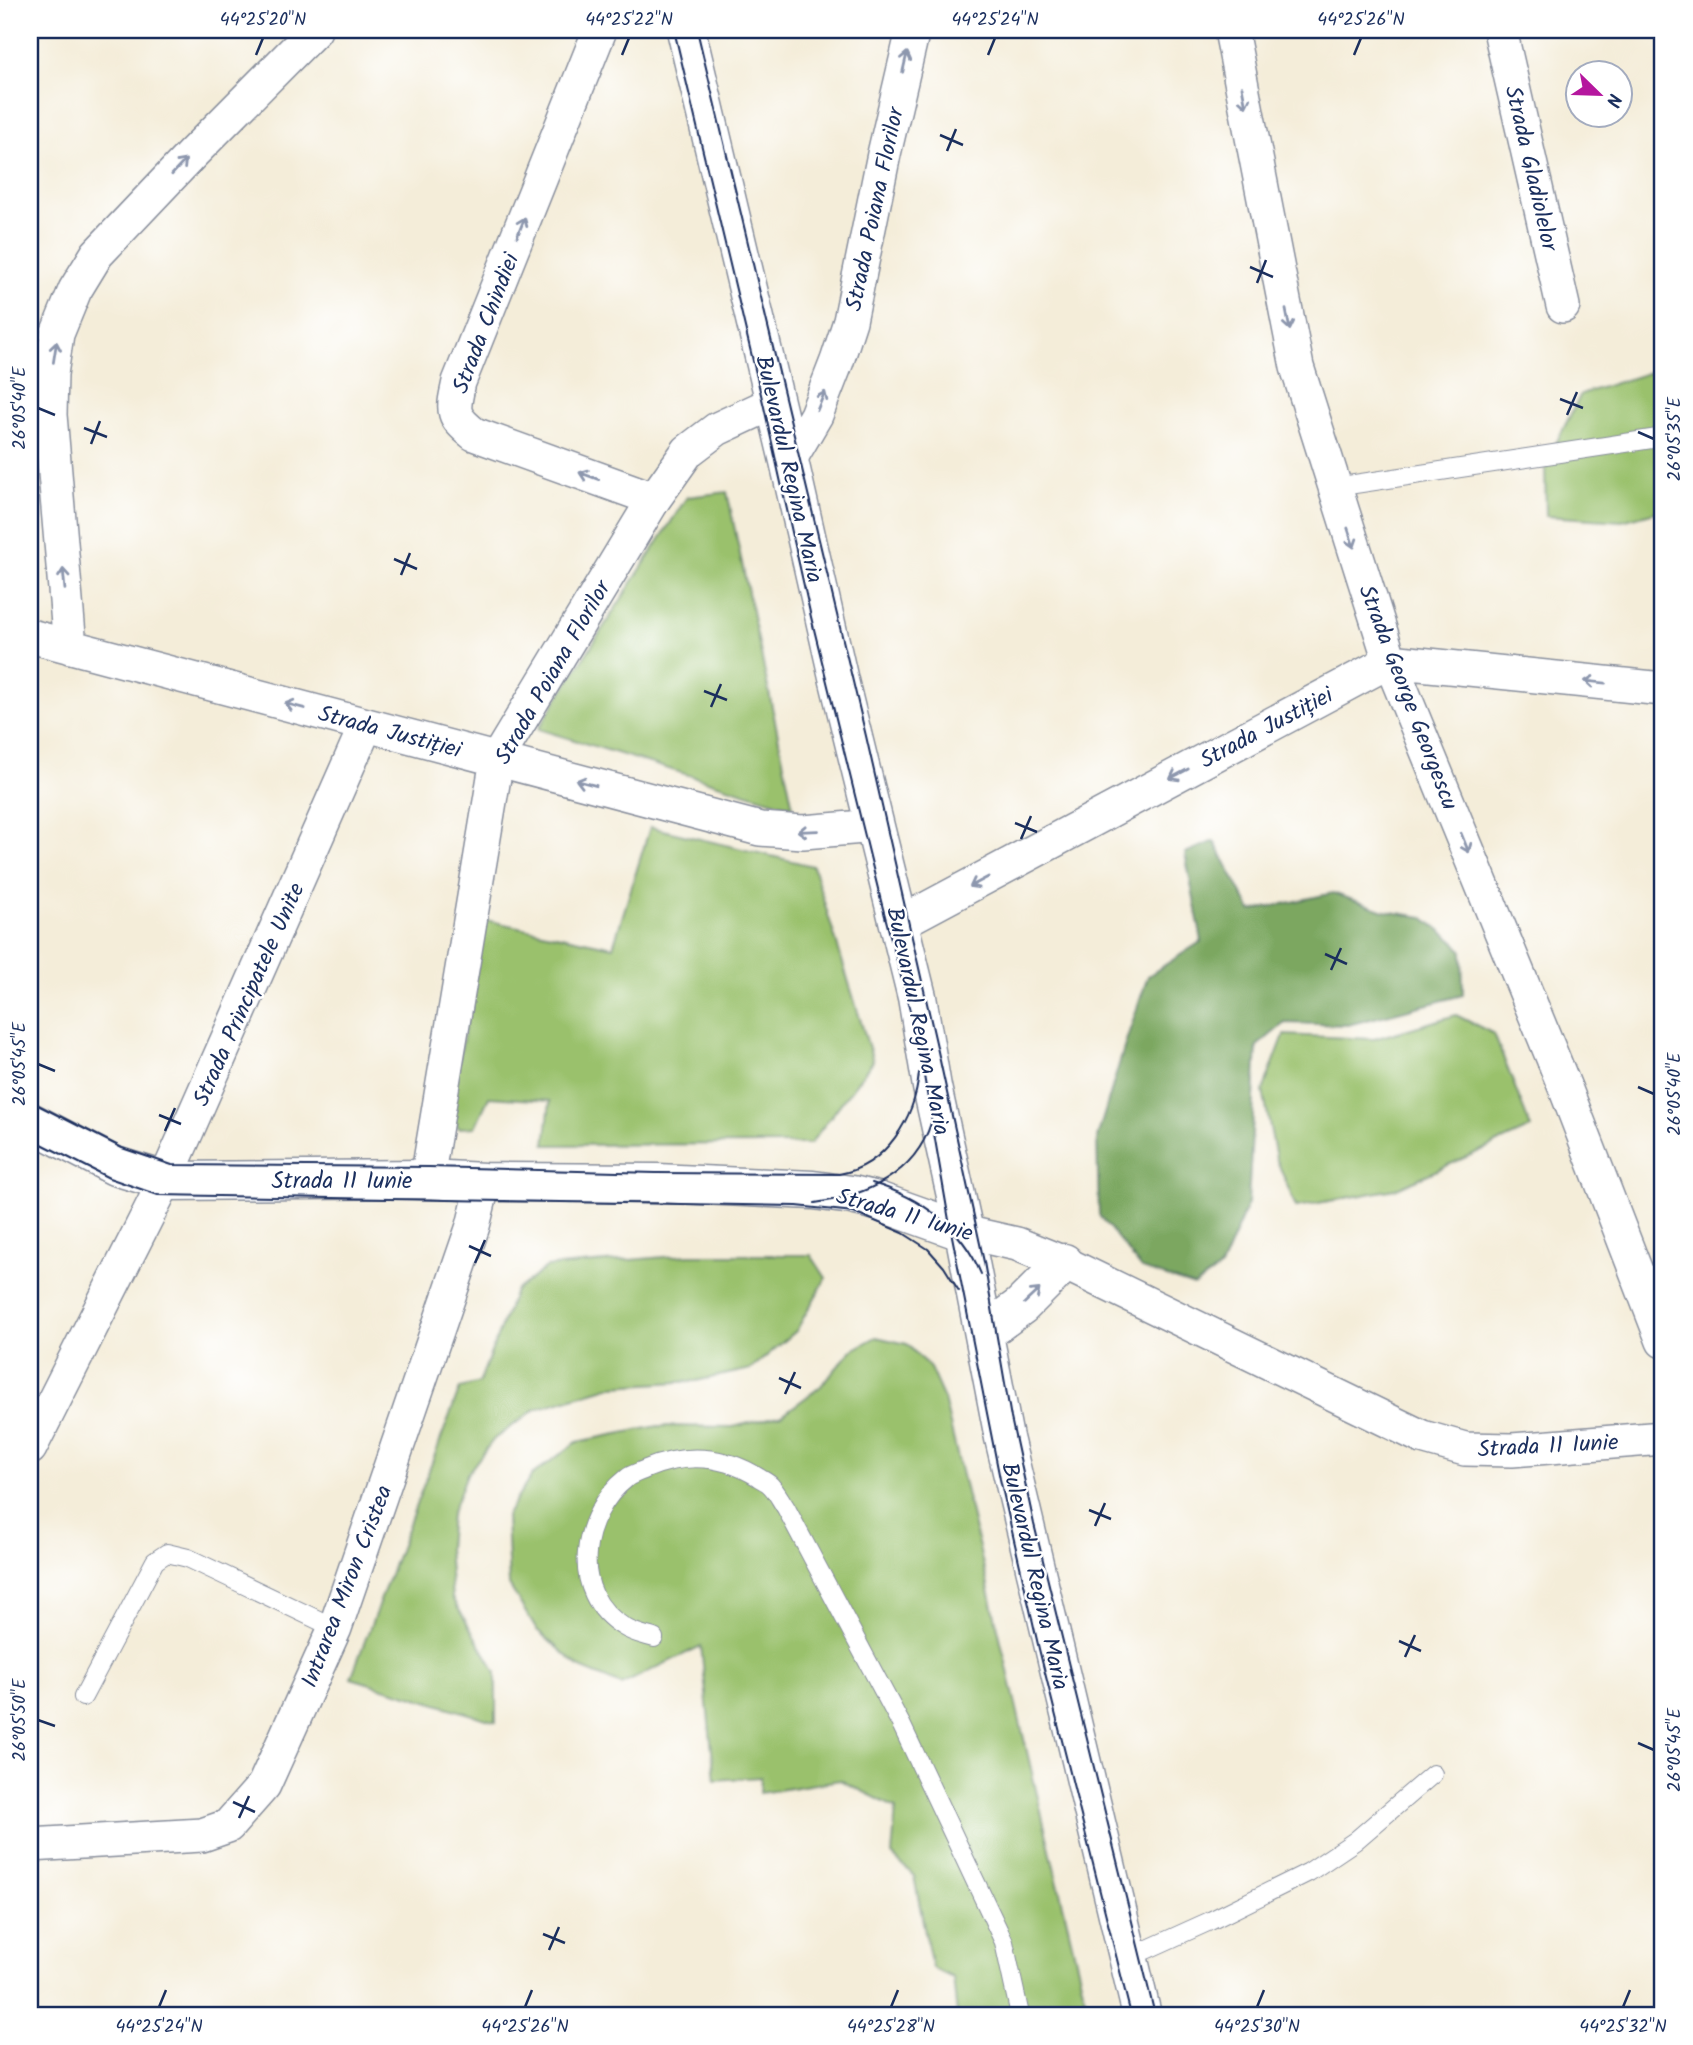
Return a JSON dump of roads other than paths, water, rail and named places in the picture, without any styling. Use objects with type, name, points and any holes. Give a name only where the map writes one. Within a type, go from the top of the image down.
[{"type":"main road","name":"Bulevardul Regina Maria","points":[[686,30],[839,681],[900,923],[1001,1425],[1142,2015]]},
{"type":"main road","name":"Strada 11 Iunie","points":[[30,1122],[115,1166],[165,1181],[427,1179],[657,1183],[813,1190],[877,1201],[964,1232]]},
{"type":"main road","points":[[984,1333],[1021,1307],[1064,1263]]},
{"type":"street","points":[[70,647],[50,415],[51,374],[57,334],[75,290],[97,254],[315,30]]},
{"type":"street","name":"Strada Chindiei","points":[[600,30],[459,382],[454,406],[458,422],[474,434],[654,499]]},
{"type":"street","name":"Strada Poiana Florilor","points":[[789,461],[816,415],[850,321],[884,154],[913,30]]},
{"type":"street","name":"Strada George Georgescu","points":[[1231,30],[1297,367],[1390,661],[1566,1090],[1663,1340]]},
{"type":"street","name":"Strada Gladiolelor","points":[[1500,30],[1563,306]]},
{"type":"street","name":"Strada Poiana Florilor","points":[[427,1179],[497,759],[654,499],[688,452],[718,429],[775,402]]},
{"type":"street","name":"Strada Justiției","points":[[30,636],[760,829],[803,832],[876,826]]},
{"type":"street","points":[[1390,661],[1663,689]]},
{"type":"street","name":"Strada Justiției","points":[[900,923],[1390,661]]},
{"type":"street","name":"Strada Principatele Unite","points":[[30,1448],[165,1181],[366,724]]},
{"type":"street","name":"Intrarea Miron Cristea","points":[[30,1845],[202,1835],[229,1826],[264,1785],[335,1628],[473,1226],[484,1182]]},
{"type":"street","name":"Strada 11 Iunie","points":[[964,1232],[1017,1244],[1064,1263],[1422,1437],[1465,1449],[1512,1450],[1663,1438]]},
{"type":"lane","points":[[1335,487],[1657,438]]},
{"type":"lane","points":[[654,1638],[624,1628],[606,1612],[592,1591],[586,1559],[589,1532],[604,1500],[628,1476],[662,1462],[699,1457],[741,1466],[771,1486],[786,1508],[902,1726],[1004,1942],[1020,2015]]},
{"type":"lane","points":[[83,1698],[155,1561],[167,1553],[188,1558],[335,1628]]},
{"type":"lane","points":[[1128,1958],[1309,1872],[1355,1841],[1433,1774]]},
{"type":"tram line","points":[[674,30],[811,617],[918,1041],[950,1226],[1000,1479],[1039,1649],[1131,2015]]},
{"type":"tram line","points":[[697,30],[866,736],[937,1047],[984,1262],[1011,1418],[1034,1524],[1155,2015]]},
{"type":"tram line","points":[[30,1101],[122,1148],[172,1165],[839,1174],[871,1161],[895,1137],[911,1107],[919,1073]]},
{"type":"tram line","points":[[815,1203],[852,1195],[886,1180],[913,1156],[931,1123]]},
{"type":"tram line","points":[[30,1138],[109,1178],[158,1195],[797,1206],[854,1212],[903,1233],[928,1249],[944,1267],[959,1291]]},
{"type":"tram line","points":[[872,1183],[907,1197],[937,1216],[963,1242],[981,1274]]}]
